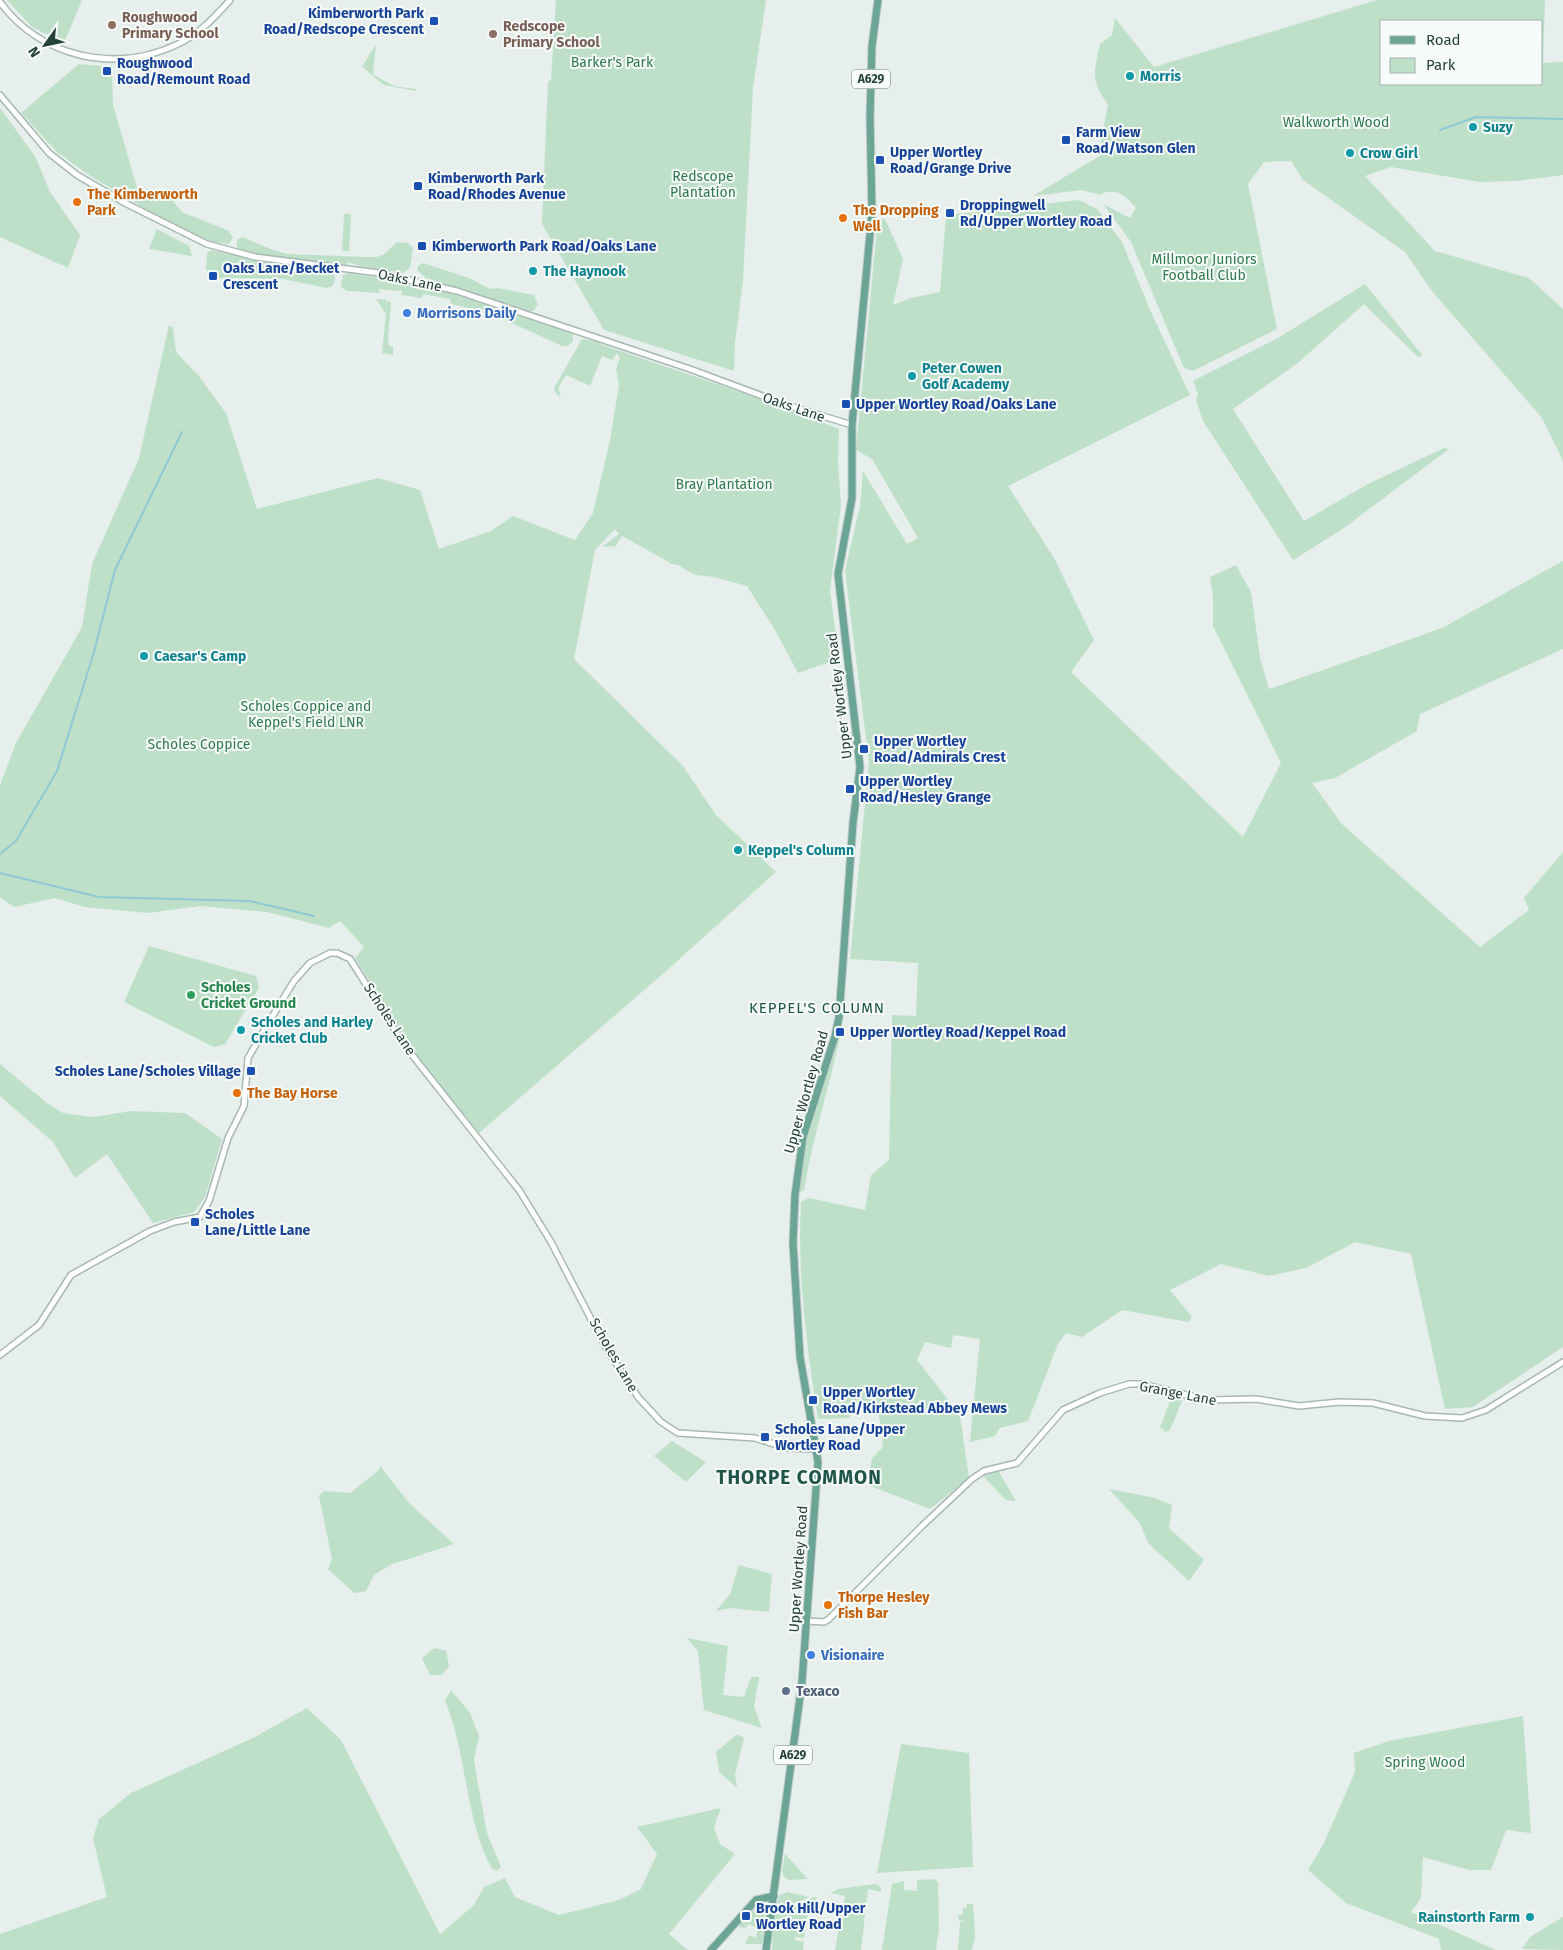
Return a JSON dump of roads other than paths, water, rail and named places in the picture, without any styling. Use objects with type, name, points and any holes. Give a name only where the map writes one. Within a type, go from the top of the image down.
[{"type":"main road","name":"Upper Wortley Road","points":[[766,1950],[800,1694],[807,1621],[817,1449],[800,1357],[793,1236],[795,1196],[802,1143],[833,1044],[839,1017],[853,823],[860,766],[838,574],[852,498],[852,425],[872,213],[870,117],[872,46],[878,0]]},
{"type":"main road","points":[[711,1950],[756,1900],[774,1896]]},
{"type":"street","points":[[0,2],[30,34],[55,48],[96,58],[119,59],[142,57],[178,44],[211,21],[230,0]]},
{"type":"street","name":"Oaks Lane","points":[[0,95],[49,153],[77,175],[125,203],[213,246],[282,262],[379,273],[457,291],[668,362],[784,404],[852,425]]},
{"type":"street","name":"Scholes Lane","points":[[0,1354],[39,1325],[71,1275],[150,1231],[174,1222],[200,1217],[209,1201],[228,1138],[244,1106],[248,1058],[274,1012],[304,969],[327,954],[337,952],[350,959],[405,1046],[519,1190],[551,1242],[606,1348],[638,1397],[661,1422],[678,1434],[755,1438],[787,1448],[817,1449]]},
{"type":"street","name":"Grange Lane","points":[[807,1621],[824,1622],[829,1619],[972,1479],[984,1471],[1018,1463],[1063,1410],[1100,1392],[1128,1384],[1141,1384],[1208,1400],[1256,1399],[1299,1406],[1339,1402],[1373,1403],[1425,1416],[1462,1418],[1486,1410],[1563,1362]]},
{"type":"waterway","points":[[1440,130],[1476,117],[1563,119]]},
{"type":"waterway","points":[[0,854],[16,841],[57,771],[94,652],[115,570],[182,432]]},
{"type":"waterway","points":[[0,873],[99,897],[250,901],[314,916]]},
{"type":"place","name":"Kimberworth Park Road/Redscope Crescent","points":[[434,21]]},
{"type":"place","name":"Roughwood Primary School","points":[[112,25]]},
{"type":"place","name":"Redscope Primary School","points":[[493,34]]},
{"type":"place","name":"Roughwood Road/Remount Road","points":[[107,71]]},
{"type":"place","name":"Morris","points":[[1130,76]]},
{"type":"place","name":"Suzy","points":[[1473,127]]},
{"type":"place","name":"Farm View Road/Watson Glen","points":[[1066,140]]},
{"type":"place","name":"Crow Girl","points":[[1350,153]]},
{"type":"place","name":"Upper Wortley Road/Grange Drive","points":[[880,160]]},
{"type":"place","name":"Kimberworth Park Road/Rhodes Avenue","points":[[418,186]]},
{"type":"place","name":"The Kimberworth Park","points":[[77,202]]},
{"type":"place","name":"Droppingwell Rd/Upper Wortley Road","points":[[950,213]]},
{"type":"place","name":"The Dropping Well","points":[[843,218]]},
{"type":"place","name":"Kimberworth Park Road/Oaks Lane","points":[[422,246]]},
{"type":"place","name":"The Haynook","points":[[533,271]]},
{"type":"place","name":"Oaks Lane/Becket Crescent","points":[[213,276]]},
{"type":"place","name":"Morrisons Daily","points":[[407,313]]},
{"type":"place","name":"Peter Cowen Golf Academy","points":[[912,376]]},
{"type":"place","name":"Upper Wortley Road/Oaks Lane","points":[[846,404]]},
{"type":"place","name":"Caesar's Camp","points":[[144,656]]},
{"type":"place","name":"Upper Wortley Road/Admirals Crest","points":[[864,749]]},
{"type":"place","name":"Upper Wortley Road/Hesley Grange","points":[[850,789]]},
{"type":"place","name":"Keppel's Column","points":[[738,850]]},
{"type":"place","name":"Scholes Cricket Ground","points":[[191,995]]},
{"type":"place","name":"Scholes and Harley Cricket Club","points":[[241,1030]]},
{"type":"place","name":"Upper Wortley Road/Keppel Road","points":[[840,1032]]},
{"type":"place","name":"Scholes Lane/Scholes Village","points":[[251,1071]]},
{"type":"place","name":"The Bay Horse","points":[[237,1093]]},
{"type":"place","name":"Scholes Lane/Little Lane","points":[[195,1222]]},
{"type":"place","name":"Upper Wortley Road/Kirkstead Abbey Mews","points":[[813,1400]]},
{"type":"place","name":"Scholes Lane/Upper Wortley Road","points":[[765,1437]]},
{"type":"place","name":"Thorpe Hesley Fish Bar","points":[[828,1605]]},
{"type":"place","name":"Visionaire","points":[[811,1655]]},
{"type":"place","name":"Texaco","points":[[786,1691]]},
{"type":"place","name":"Brook Hill/Upper Wortley Road","points":[[746,1916]]},
{"type":"place","name":"Rainstorth Farm","points":[[1530,1917]]},
{"type":"district","name":"KEPPEL'S COLUMN","points":[[817,1008]]},
{"type":"district","name":"THORPE COMMON","points":[[799,1477]]},
{"type":"park label","name":"Barker's Park","points":[[612,62]]},
{"type":"park label","name":"Walkworth Wood","points":[[1336,122]]},
{"type":"park label","name":"Redscope Plantation","points":[[703,184]]},
{"type":"park label","name":"Millmoor Juniors Football Club","points":[[1204,268]]},
{"type":"park label","name":"Bray Plantation","points":[[724,484]]},
{"type":"park label","name":"Scholes Coppice and Keppel's Field LNR","points":[[306,714]]},
{"type":"park label","name":"Scholes Coppice","points":[[199,744]]},
{"type":"park label","name":"Spring Wood","points":[[1425,1762]]}]
